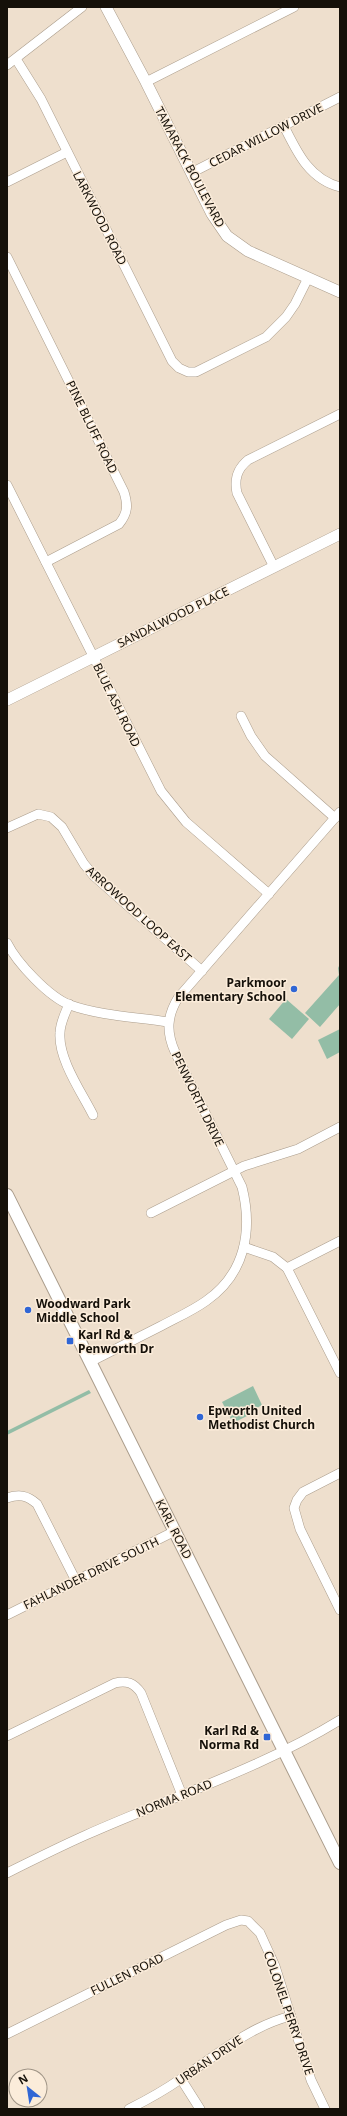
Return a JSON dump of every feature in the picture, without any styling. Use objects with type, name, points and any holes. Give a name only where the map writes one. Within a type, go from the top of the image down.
[{"type":"main road","name":"KARL ROAD","points":[[7,1195],[340,1863]]},
{"type":"street","points":[[7,66],[82,7]]},
{"type":"street","name":"TAMARACK BOULEVARD","points":[[106,7],[146,82],[217,224],[237,245],[340,292]]},
{"type":"street","points":[[146,82],[294,7]]},
{"type":"street","name":"LARKWOOD ROAD","points":[[16,59],[41,99],[172,361],[179,368],[188,372],[204,370],[266,337],[286,318],[308,278]]},
{"type":"street","name":"CEDAR WILLOW DRIVE","points":[[191,173],[340,97]]},
{"type":"street","points":[[284,126],[303,162],[319,177],[340,187]]},
{"type":"street","points":[[7,182],[67,152]]},
{"type":"street","name":"PINE BLUFF ROAD","points":[[7,257],[124,492],[128,505],[124,518],[116,526],[46,562]]},
{"type":"street","points":[[274,567],[237,493],[236,481],[239,469],[248,460],[340,414]]},
{"type":"street","name":"BLUE ASH ROAD","points":[[7,485],[152,775],[171,805],[186,822],[269,894]]},
{"type":"street","name":"SANDALWOOD PLACE","points":[[7,700],[340,534]]},
{"type":"street","points":[[7,943],[22,965],[38,982],[69,1004],[107,1014],[168,1022],[178,998],[338,815],[265,756],[251,736],[241,716]]},
{"type":"street","name":"ARROWOOD LOOP EAST","points":[[7,828],[38,814],[51,816],[62,827],[80,858],[94,876],[202,971]]},
{"type":"street","points":[[69,1004],[61,1023],[60,1033],[62,1051],[93,1115]]},
{"type":"street","name":"PENWORTH DRIVE","points":[[90,1362],[207,1301],[227,1281],[234,1270],[244,1247],[247,1226],[246,1206],[242,1187],[175,1052],[169,1038],[168,1022]]},
{"type":"street","points":[[151,1213],[234,1171],[265,1158],[298,1148],[340,1127]]},
{"type":"street","points":[[287,1268],[340,1241]]},
{"type":"street","points":[[244,1247],[273,1256],[287,1268],[337,1359],[340,1373]]},
{"type":"street","points":[[340,1473],[303,1492],[297,1500],[294,1508],[297,1522],[340,1610]]},
{"type":"street","points":[[7,1498],[20,1495],[32,1499],[37,1504],[76,1580]]},
{"type":"street","name":"FAHLANDER DRIVE SOUTH","points":[[7,1615],[175,1531]]},
{"type":"street","points":[[7,1736],[115,1683],[128,1682],[136,1686],[141,1693],[182,1795]]},
{"type":"street","name":"NORMA ROAD","points":[[7,1873],[85,1835],[284,1751],[340,1720]]},
{"type":"street","name":"FULLEN ROAD","points":[[7,2034],[226,1925],[241,1920],[248,1921]]},
{"type":"street","name":"COLONEL PERRY DRIVE","points":[[248,1921],[255,1926],[260,1933],[275,1966],[307,2068],[325,2109]]},
{"type":"street","name":"URBAN DRIVE","points":[[129,2109],[181,2079],[263,2024],[291,2016]]},
{"type":"street","points":[[181,2079],[200,2109]]},
{"type":"green space","points":[[340,964],[340,1004],[320,1027],[305,1013],[339,975],[338,968]]},
{"type":"green space","points":[[286,999],[309,1019],[292,1039],[269,1019]]},
{"type":"green space","points":[[340,1029],[340,1052],[327,1059],[318,1040]]},
{"type":"green space","points":[[253,1386],[262,1405],[250,1412],[251,1414],[233,1423],[222,1402]]},
{"type":"green space","points":[[89,1390],[91,1393],[7,1435],[7,1431]]},
{"type":"place","name":"Parkmoor Elementary School","points":[[294,989]]},
{"type":"place","name":"Woodward Park Middle School","points":[[28,1310]]},
{"type":"place","name":"Karl Rd & Penworth Dr","points":[[70,1341]]},
{"type":"place","name":"Epworth United Methodist Church","points":[[200,1417]]},
{"type":"place","name":"Karl Rd & Norma Rd","points":[[267,1737]]}]
